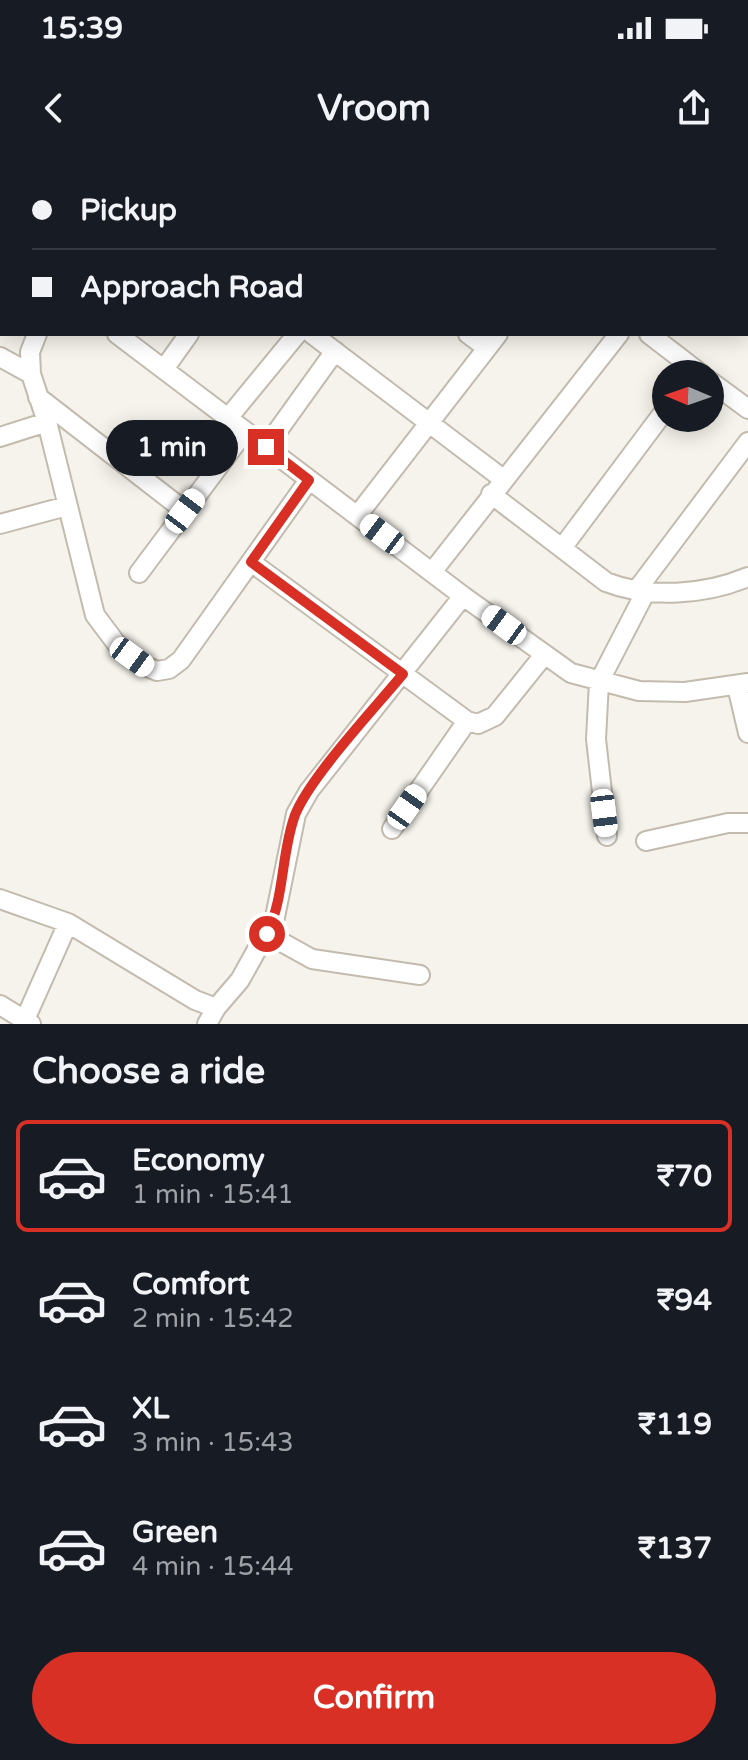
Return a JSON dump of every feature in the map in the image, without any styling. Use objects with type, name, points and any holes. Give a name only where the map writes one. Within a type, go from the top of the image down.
[{"type":"street","points":[[36,336],[30,352],[31,374],[47,422],[100,624],[119,647],[157,671],[169,669],[181,660],[309,480]]},
{"type":"street","points":[[164,369],[188,336]]},
{"type":"street","points":[[228,418],[295,336]]},
{"type":"street","points":[[315,336],[503,479]]},
{"type":"street","points":[[432,572],[617,336]]},
{"type":"street","points":[[651,336],[681,360]]},
{"type":"street","points":[[130,338],[164,369],[309,480],[571,673],[639,691],[685,692],[742,684],[748,733]]},
{"type":"street","points":[[357,516],[428,420],[493,341]]},
{"type":"street","points":[[266,447],[335,351]]},
{"type":"street","points":[[0,357],[31,374]]},
{"type":"street","points":[[724,392],[748,409]]},
{"type":"street","points":[[38,397],[185,511]]},
{"type":"street","points":[[0,437],[47,422]]},
{"type":"street","points":[[562,548],[652,428]]},
{"type":"street","points":[[139,573],[245,431]]},
{"type":"street","points":[[607,836],[596,739],[599,682],[640,592],[748,442]]},
{"type":"street","points":[[491,494],[606,582],[640,592],[729,585],[748,577]]},
{"type":"street","points":[[0,524],[67,506]]},
{"type":"street","points":[[251,562],[467,721],[478,724],[495,716],[544,655]]},
{"type":"street","points":[[0,899],[68,923],[195,1000],[212,1016],[227,999],[267,934],[281,896],[296,814],[309,791],[463,596]]},
{"type":"street","points":[[392,829],[467,721]]},
{"type":"street","points":[[646,841],[728,823],[748,823]]},
{"type":"street","points":[[0,1005],[26,1023],[68,923]]},
{"type":"street","points":[[267,934],[312,959],[420,975]]},
{"type":"route","points":[[266,447],[309,480],[251,562],[403,674],[309,791],[296,814],[281,896],[267,934]]}]
